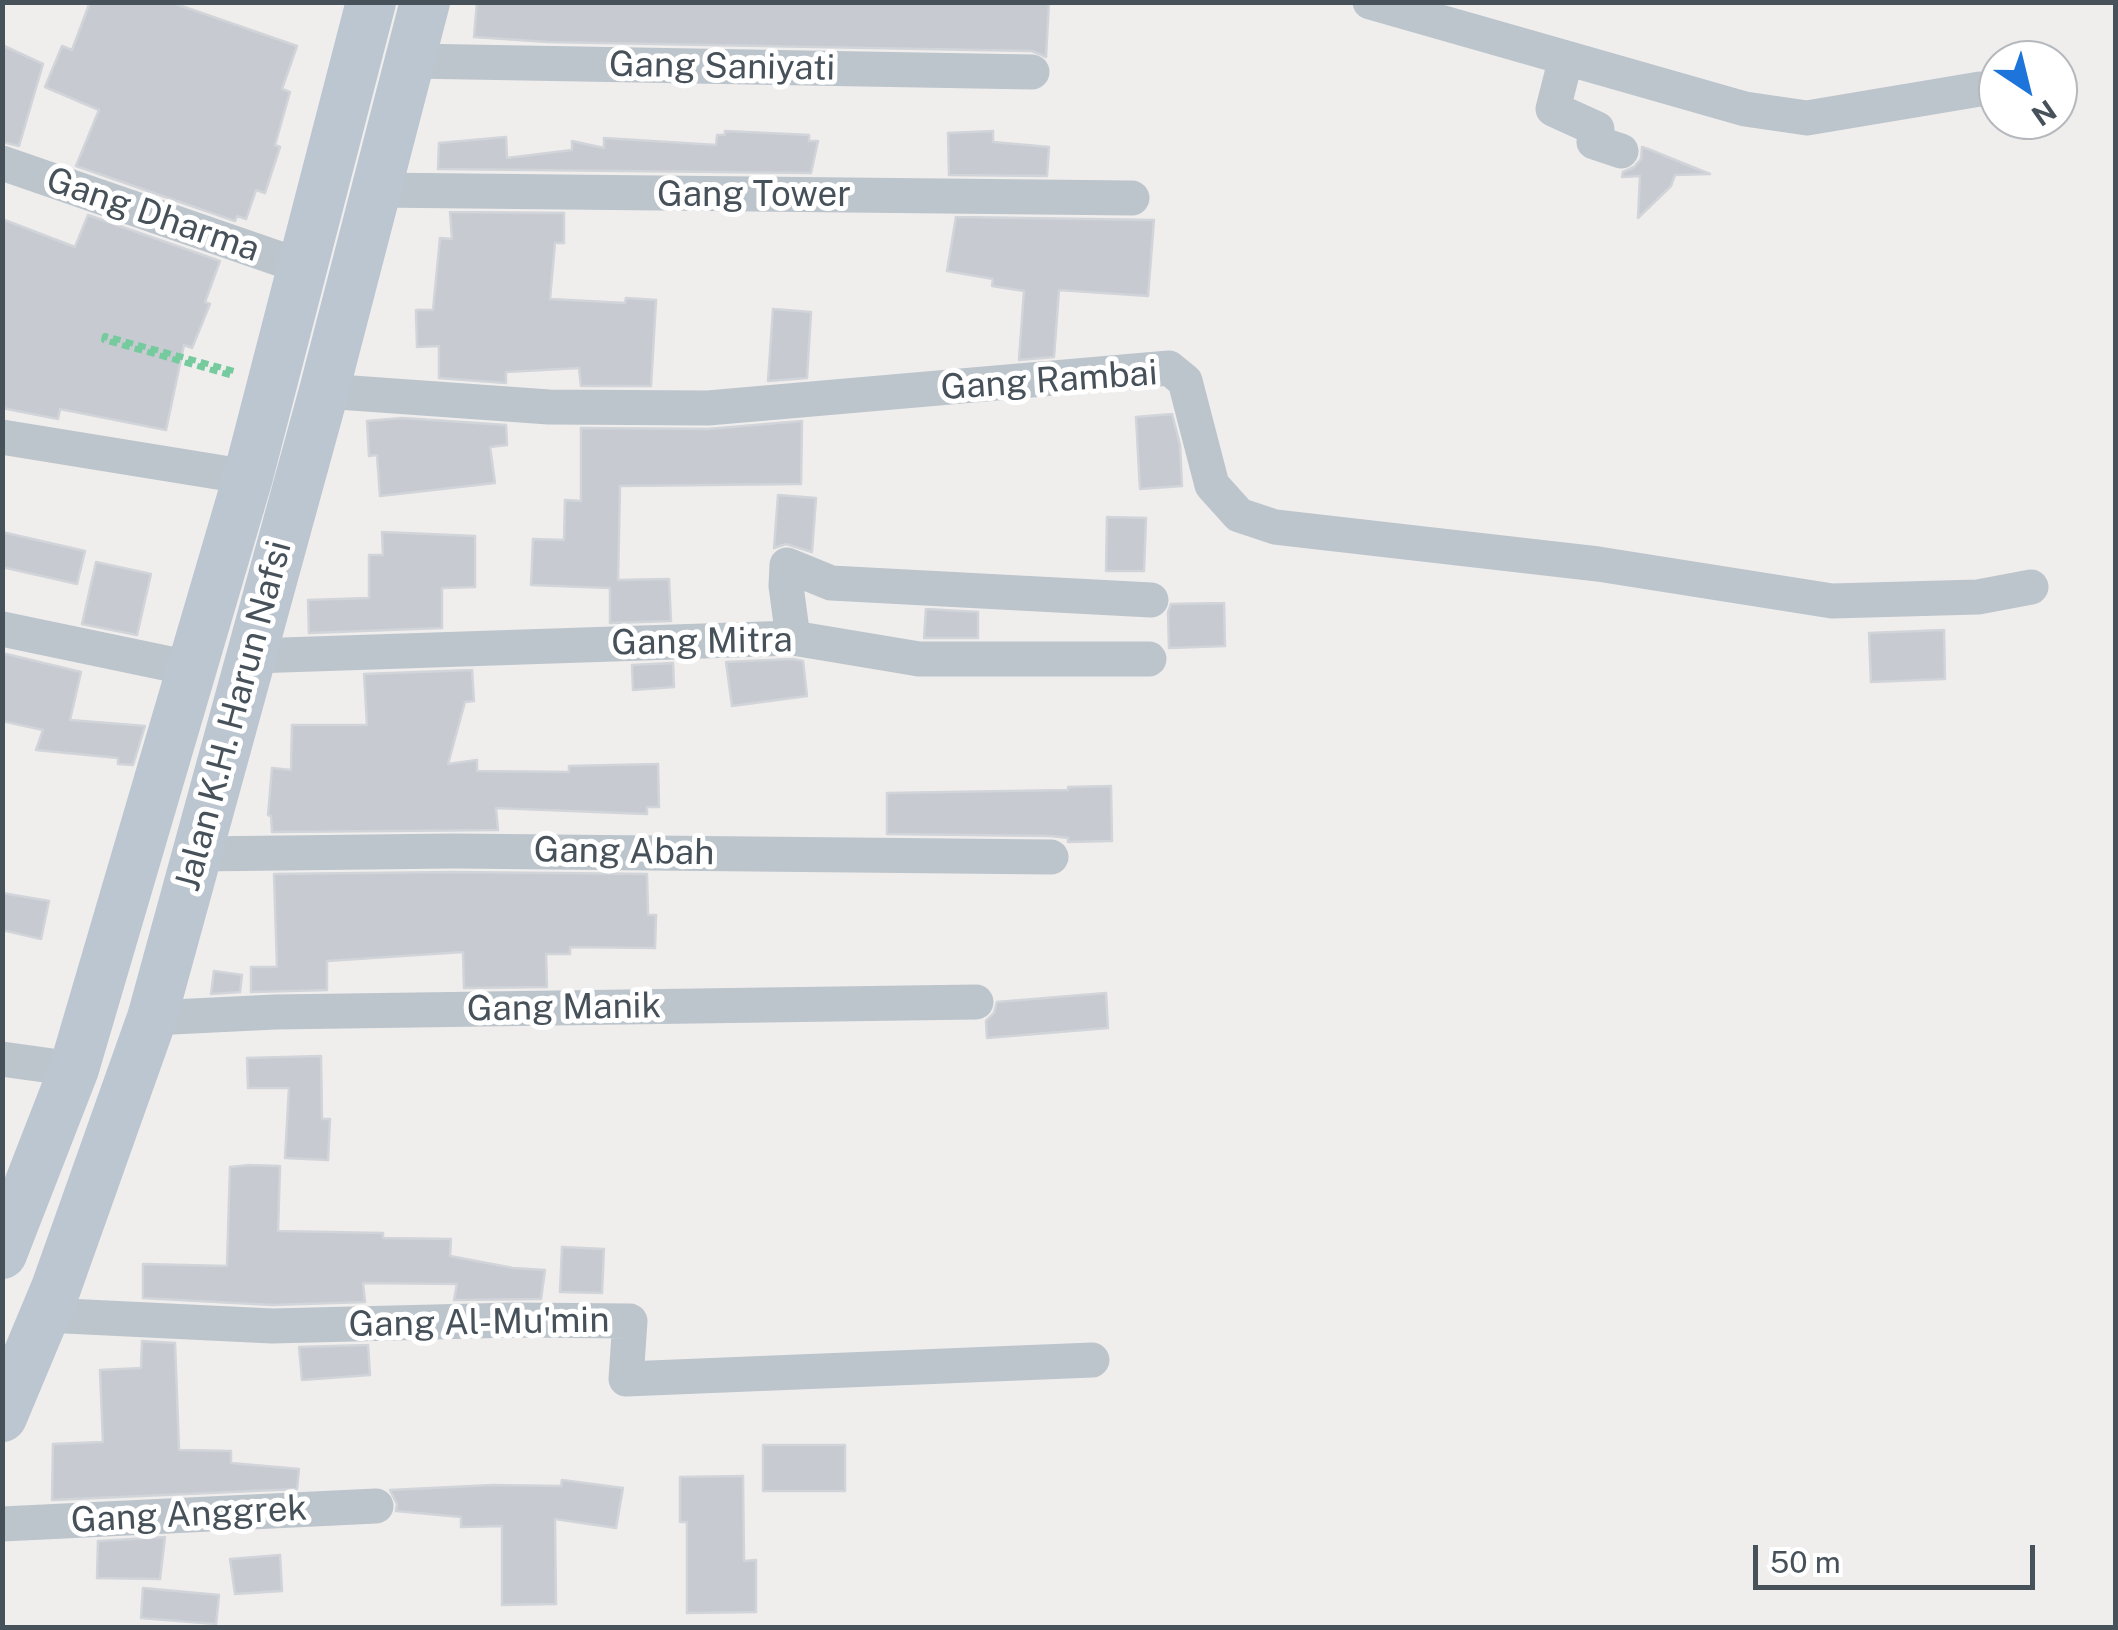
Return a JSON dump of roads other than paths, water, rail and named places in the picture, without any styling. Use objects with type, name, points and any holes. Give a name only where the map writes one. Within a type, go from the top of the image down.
[{"type":"main road","name":"Jalan K.H. Harun Nafsi","points":[[2,1254],[74,1069],[248,477],[371,2]]},
{"type":"main road","name":"Jalan K.H. Harun Nafsi","points":[[2,1418],[45,1315],[152,1018],[253,656],[426,2]]},
{"type":"main road","points":[[229,539],[279,549]]},
{"type":"street","points":[[1370,2],[1744,109],[1807,118],[1978,89]]},
{"type":"street","points":[[1566,58],[1553,109],[1597,129],[1594,142],[1620,151]]},
{"type":"street","name":"Gang Saniyati","points":[[411,61],[1032,72]]},
{"type":"street","name":"Gang Dharma","points":[[2,163],[303,267]]},
{"type":"street","name":"Gang Tower","points":[[375,190],[1132,198]]},
{"type":"street","name":"Gang Rambai","points":[[324,391],[548,407],[708,408],[1169,368],[1185,381],[1212,485],[1240,515],[1275,527],[1598,564],[1832,601],[1978,597],[2031,587]]},
{"type":"street","points":[[2,437],[248,477]]},
{"type":"street","points":[[792,638],[787,565],[831,584],[1151,600]]},
{"type":"street","points":[[2,629],[189,668]]},
{"type":"street","name":"Gang Mitra","points":[[253,656],[792,638],[919,660],[1149,659]]},
{"type":"street","name":"Gang Abah","points":[[197,854],[454,851],[1051,857]]},
{"type":"street","name":"Gang Manik","points":[[152,1018],[275,1012],[976,1002]]},
{"type":"street","points":[[2,1058],[74,1069]]},
{"type":"street","name":"Gang Al-Mu'min","points":[[45,1315],[272,1326],[630,1321],[626,1379],[1092,1360]]},
{"type":"street","name":"Gang Anggrek","points":[[2,1524],[376,1506]]}]
